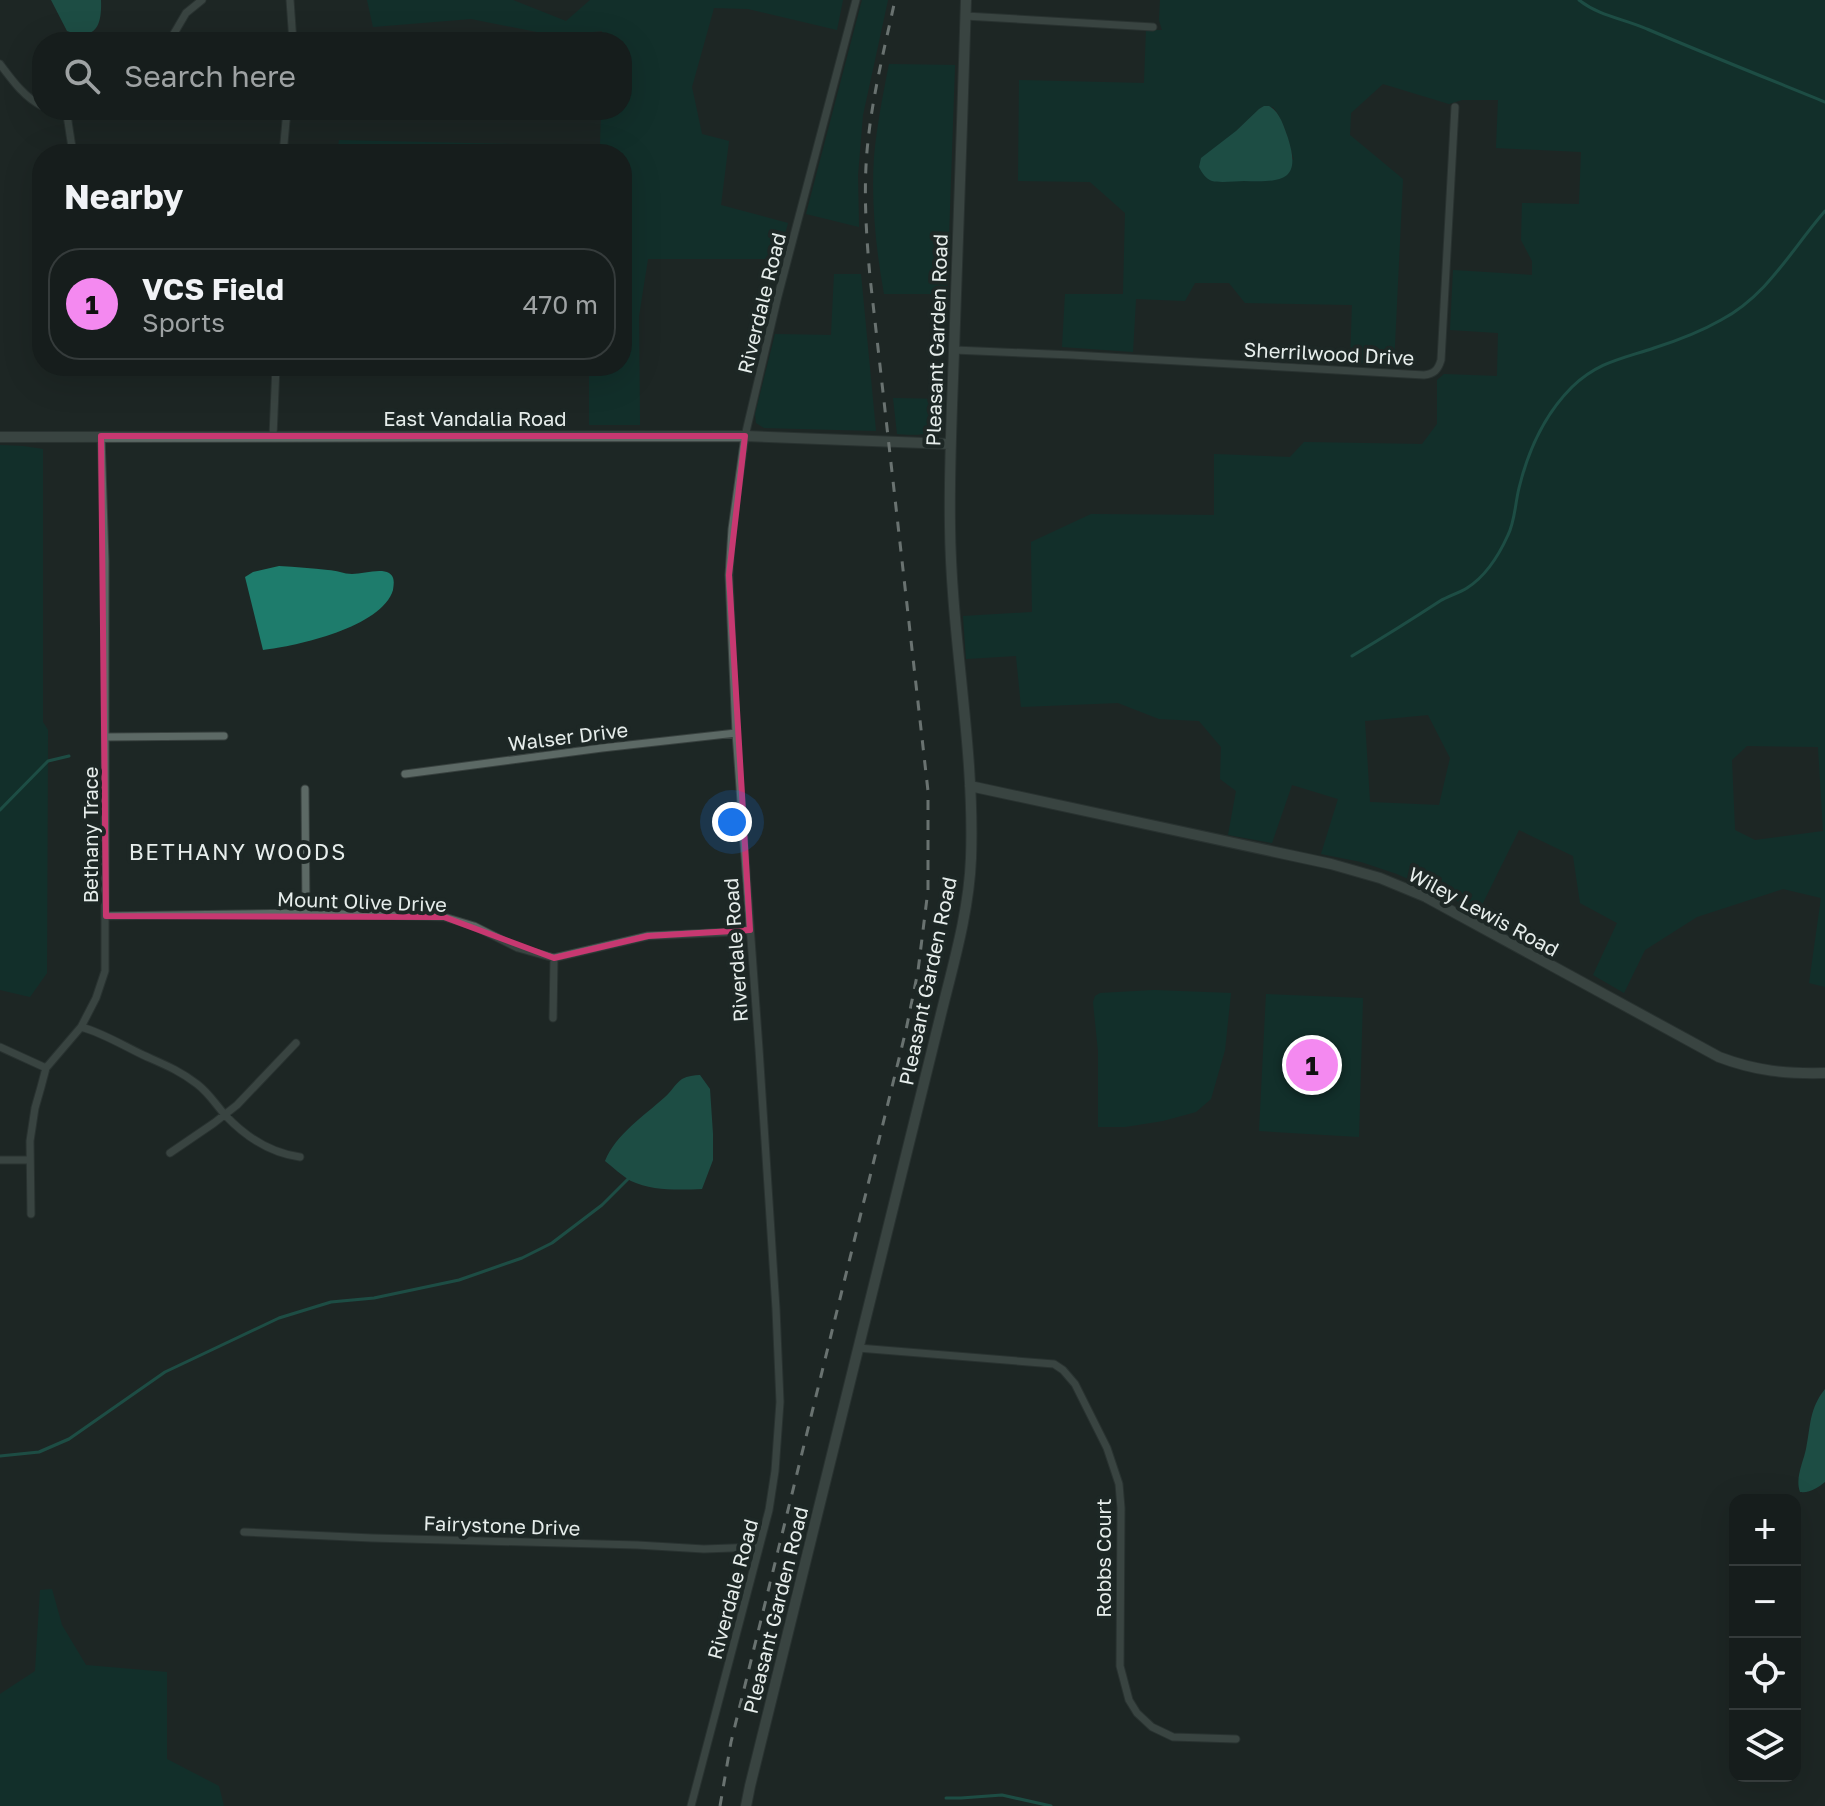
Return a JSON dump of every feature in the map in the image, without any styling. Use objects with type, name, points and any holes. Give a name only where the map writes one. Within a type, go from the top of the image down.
[{"type":"street","points":[[175,32],[186,13],[202,0]]},
{"type":"street","points":[[290,0],[292,32]]},
{"type":"street","name":"Riverdale Road","points":[[691,1806],[759,1547],[775,1471],[780,1402],[736,733],[729,575],[732,529],[745,436],[778,296],[856,0]]},
{"type":"street","name":"Pleasant Garden Road","points":[[746,1806],[962,924],[971,861],[970,786],[952,591],[950,444],[966,0]]},
{"type":"street","points":[[965,16],[1153,27]]},
{"type":"street","points":[[0,64],[32,100]]},
{"type":"street","name":"Sherrilwood Drive","points":[[954,350],[1432,374],[1441,360],[1455,107]]},
{"type":"street","points":[[68,120],[71,144]]},
{"type":"street","points":[[284,144],[286,120]]},
{"type":"street","points":[[273,436],[276,376]]},
{"type":"street","name":"Bethany Trace","points":[[31,1214],[30,1160],[35,1108],[46,1068],[81,1027],[105,971],[105,561],[101,436]]},
{"type":"street","name":"East Vandalia Road","points":[[0,437],[745,436],[950,444]]},
{"type":"street","name":"Walser Drive","points":[[405,774],[736,733]]},
{"type":"street","points":[[105,737],[224,736]]},
{"type":"street","name":"Wiley Lewis Road","points":[[970,786],[1331,864],[1380,878],[1426,897],[1719,1057],[1768,1071],[1825,1073]]},
{"type":"street","points":[[305,789],[306,913]]},
{"type":"street","name":"Mount Olive Drive","points":[[106,916],[306,913],[444,917],[474,926],[518,948],[554,958],[648,936],[750,930]]},
{"type":"street","points":[[553,1018],[554,958]]},
{"type":"street","points":[[81,1027],[96,1031],[182,1073],[205,1091],[224,1115],[244,1133],[284,1155],[300,1157]]},
{"type":"street","points":[[170,1153],[237,1105],[296,1043]]},
{"type":"street","points":[[0,1047],[46,1068]]},
{"type":"street","points":[[0,1160],[30,1160]]},
{"type":"street","name":"Robbs Court","points":[[858,1348],[1054,1364],[1069,1376],[1107,1448],[1119,1484],[1119,1635],[1122,1680],[1129,1700],[1152,1727],[1173,1737],[1236,1739]]},
{"type":"street","name":"Fairystone Drive","points":[[244,1532],[704,1549],[759,1547]]},
{"type":"highlighted area","points":[[101,436],[745,436],[729,575],[750,930],[648,936],[554,958],[444,917],[106,916]]},
{"type":"shaded area","points":[[51,0],[101,0],[100,17],[95,29],[91,32],[67,31]]},
{"type":"shaded area","points":[[367,0],[513,0],[566,21],[590,0],[843,0],[837,30],[748,9],[714,8],[692,87],[702,134],[729,141],[721,205],[788,223],[778,259],[648,259],[639,316],[640,425],[589,425],[589,376],[632,376],[632,144],[600,144],[601,120],[632,120],[632,32],[537,32],[471,19],[373,27]]},
{"type":"shaded area","points":[[862,0],[888,0],[863,115],[858,175],[859,227],[806,214]]},
{"type":"shaded area","points":[[1160,0],[1825,0],[1825,987],[1809,983],[1821,898],[1783,889],[1697,917],[1645,950],[1624,993],[1593,975],[1617,923],[1580,903],[1573,856],[1519,830],[1479,911],[1397,874],[1361,862],[1321,854],[1338,799],[1292,785],[1272,843],[1228,835],[1236,791],[1220,779],[1221,747],[1199,721],[1159,719],[1118,703],[1021,707],[1016,656],[966,659],[963,616],[1032,612],[1031,542],[1091,514],[1214,515],[1214,454],[1290,457],[1304,442],[1422,444],[1437,424],[1437,380],[1444,374],[1497,376],[1498,333],[1450,330],[1453,270],[1532,275],[1532,261],[1521,240],[1522,203],[1579,204],[1581,152],[1496,148],[1498,100],[1462,100],[1449,104],[1383,84],[1351,113],[1350,135],[1403,179],[1394,365],[1350,363],[1352,305],[1245,303],[1229,283],[1195,283],[1185,301],[1136,299],[1133,352],[1062,347],[1065,294],[1123,294],[1125,213],[1090,182],[1018,181],[1019,80],[1144,83],[1146,30],[1162,30]],"holes":[[[1273,107],[1284,126],[1294,160],[1236,131],[1259,109]],[[1428,715],[1450,758],[1439,805],[1370,802],[1365,721]],[[1747,746],[1818,747],[1823,831],[1755,840],[1735,830],[1732,760]]]},
{"type":"shaded area","points":[[889,64],[955,65],[947,294],[884,294],[875,226],[873,174]]},
{"type":"shaded area","points":[[1264,106],[1273,109],[1283,125],[1292,153],[1290,171],[1285,176],[1268,181],[1220,182],[1208,179],[1199,167],[1201,158]]},
{"type":"shaded area","points":[[339,140],[513,144],[338,144]]},
{"type":"shaded area","points":[[834,274],[861,274],[876,431],[764,428],[756,423],[755,414],[775,334],[831,335]]},
{"type":"shaded area","points":[[893,398],[943,399],[939,425],[923,434],[897,434]]},
{"type":"shaded area","points":[[0,445],[43,449],[43,722],[48,730],[47,973],[30,997],[0,990]]},
{"type":"shaded area","points":[[279,566],[352,574],[385,572],[393,578],[393,590],[386,603],[356,624],[316,639],[263,650],[245,577]]},
{"type":"shaded area","points":[[1154,990],[1231,993],[1225,1050],[1211,1099],[1196,1112],[1163,1121],[1125,1127],[1098,1127],[1095,996],[1100,993]]},
{"type":"shaded area","points":[[1266,994],[1363,998],[1359,1137],[1259,1131]]},
{"type":"shaded area","points":[[700,1075],[710,1089],[713,1134],[713,1160],[702,1189],[648,1187],[628,1179],[605,1161],[623,1134],[682,1079]]},
{"type":"shaded area","points":[[1825,1389],[1825,1482],[1811,1491],[1800,1492],[1799,1476],[1811,1418]]},
{"type":"shaded area","points":[[52,1589],[62,1625],[86,1665],[167,1672],[167,1759],[219,1786],[224,1806],[0,1806],[0,1694],[35,1671],[40,1590]]},
{"type":"waterway","points":[[1579,0],[1604,14],[1825,102]]},
{"type":"waterway","points":[[1352,656],[1440,601],[1467,588],[1486,571],[1510,530],[1519,488],[1533,447],[1546,421],[1572,387],[1601,367],[1688,336],[1738,310],[1766,285],[1825,211]]},
{"type":"waterway","points":[[0,810],[48,761],[69,756]]},
{"type":"waterway","points":[[0,1456],[39,1452],[69,1439],[165,1372],[279,1318],[331,1302],[374,1298],[459,1280],[522,1258],[552,1243],[602,1205],[629,1178]]},
{"type":"waterway","points":[[946,1798],[1002,1795],[1051,1806]]},
{"type":"railway","points":[[720,1806],[731,1742],[906,1030],[918,971],[928,890],[928,791],[870,277],[866,209],[870,123],[895,0]]},
{"type":"place","name":"VCS Field","points":[[1312,1065]]},
{"type":"district","name":"BETHANY WOODS","points":[[238,851]]}]
